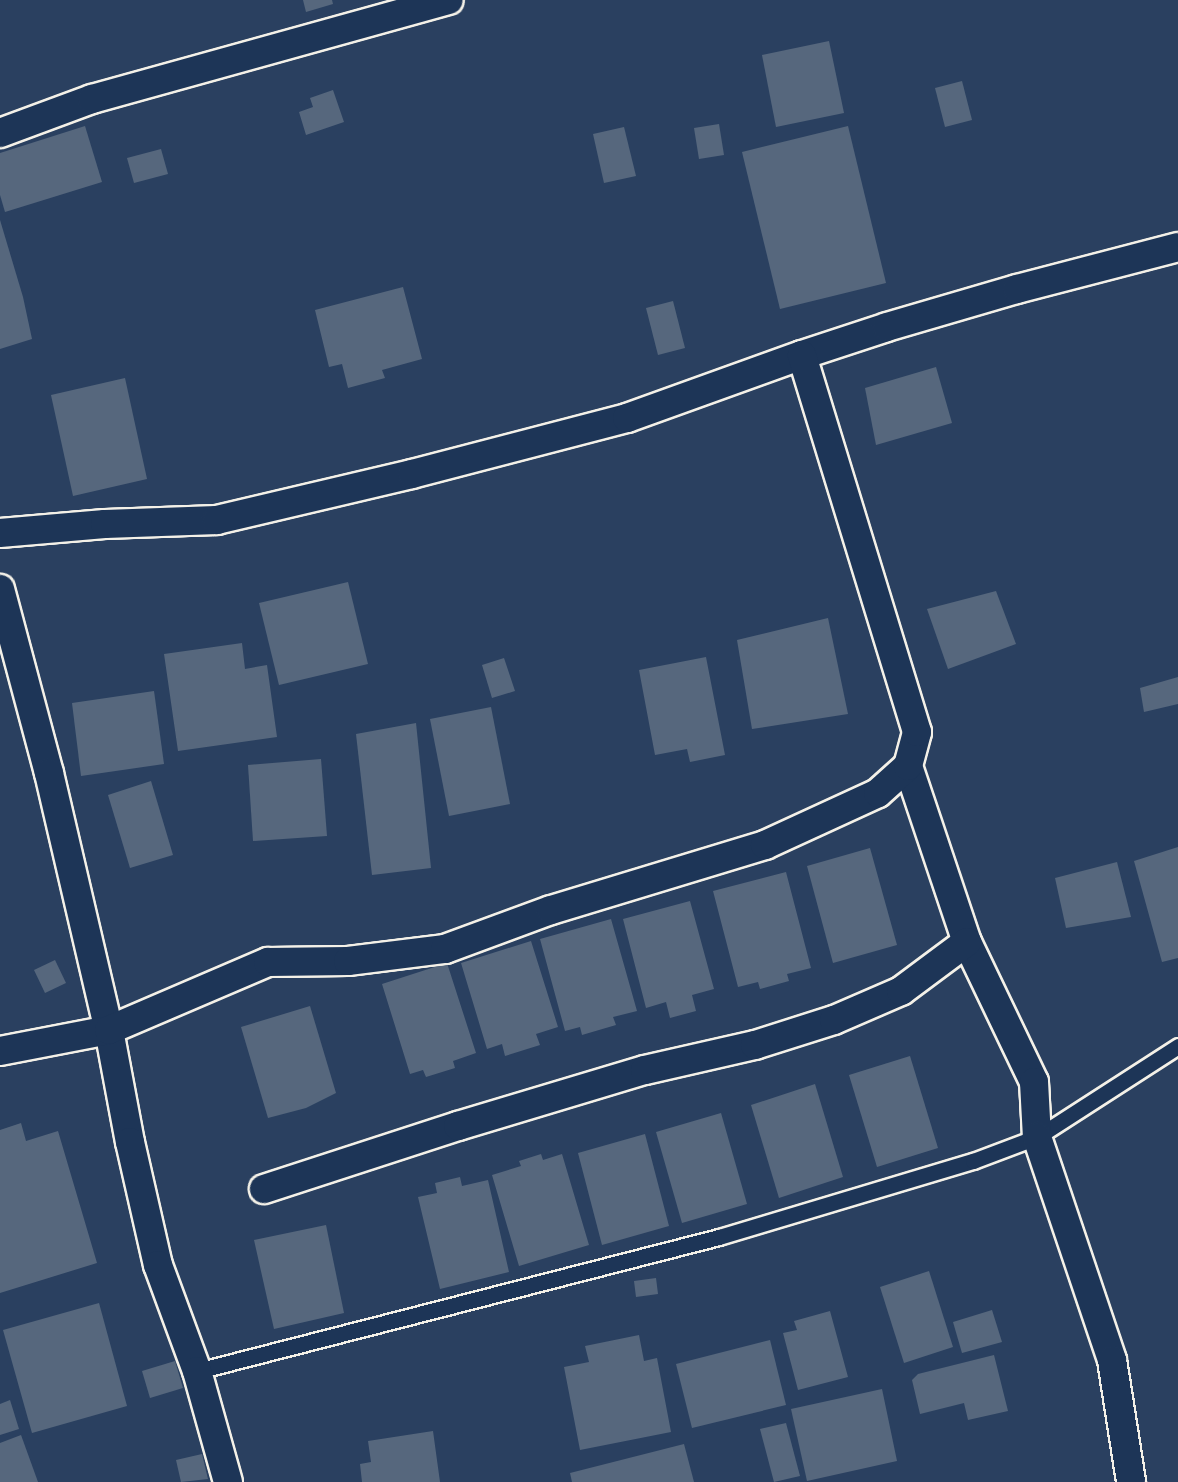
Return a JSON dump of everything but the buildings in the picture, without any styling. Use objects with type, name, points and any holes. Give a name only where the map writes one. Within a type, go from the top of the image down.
[{"type":"street","points":[[0,133],[92,99],[448,0]]},
{"type":"street","points":[[0,532],[105,524],[217,520],[627,418],[802,355],[1017,289],[1178,247]]},
{"type":"street","points":[[0,1051],[108,1030],[268,962],[348,961],[445,949],[551,910],[765,845],[878,793],[908,766],[917,732],[802,355]]},
{"type":"street","points":[[0,589],[49,773],[108,1030],[158,1265],[197,1371],[228,1482]]},
{"type":"street","points":[[908,766],[967,942],[1034,1082],[1037,1137],[1112,1359],[1131,1482]]},
{"type":"street","points":[[264,1189],[458,1126],[634,1074],[755,1045],[834,1020],[901,991],[967,942]]},
{"type":"lane","points":[[197,1371],[719,1237],[973,1161],[1037,1137],[1178,1046]]}]
